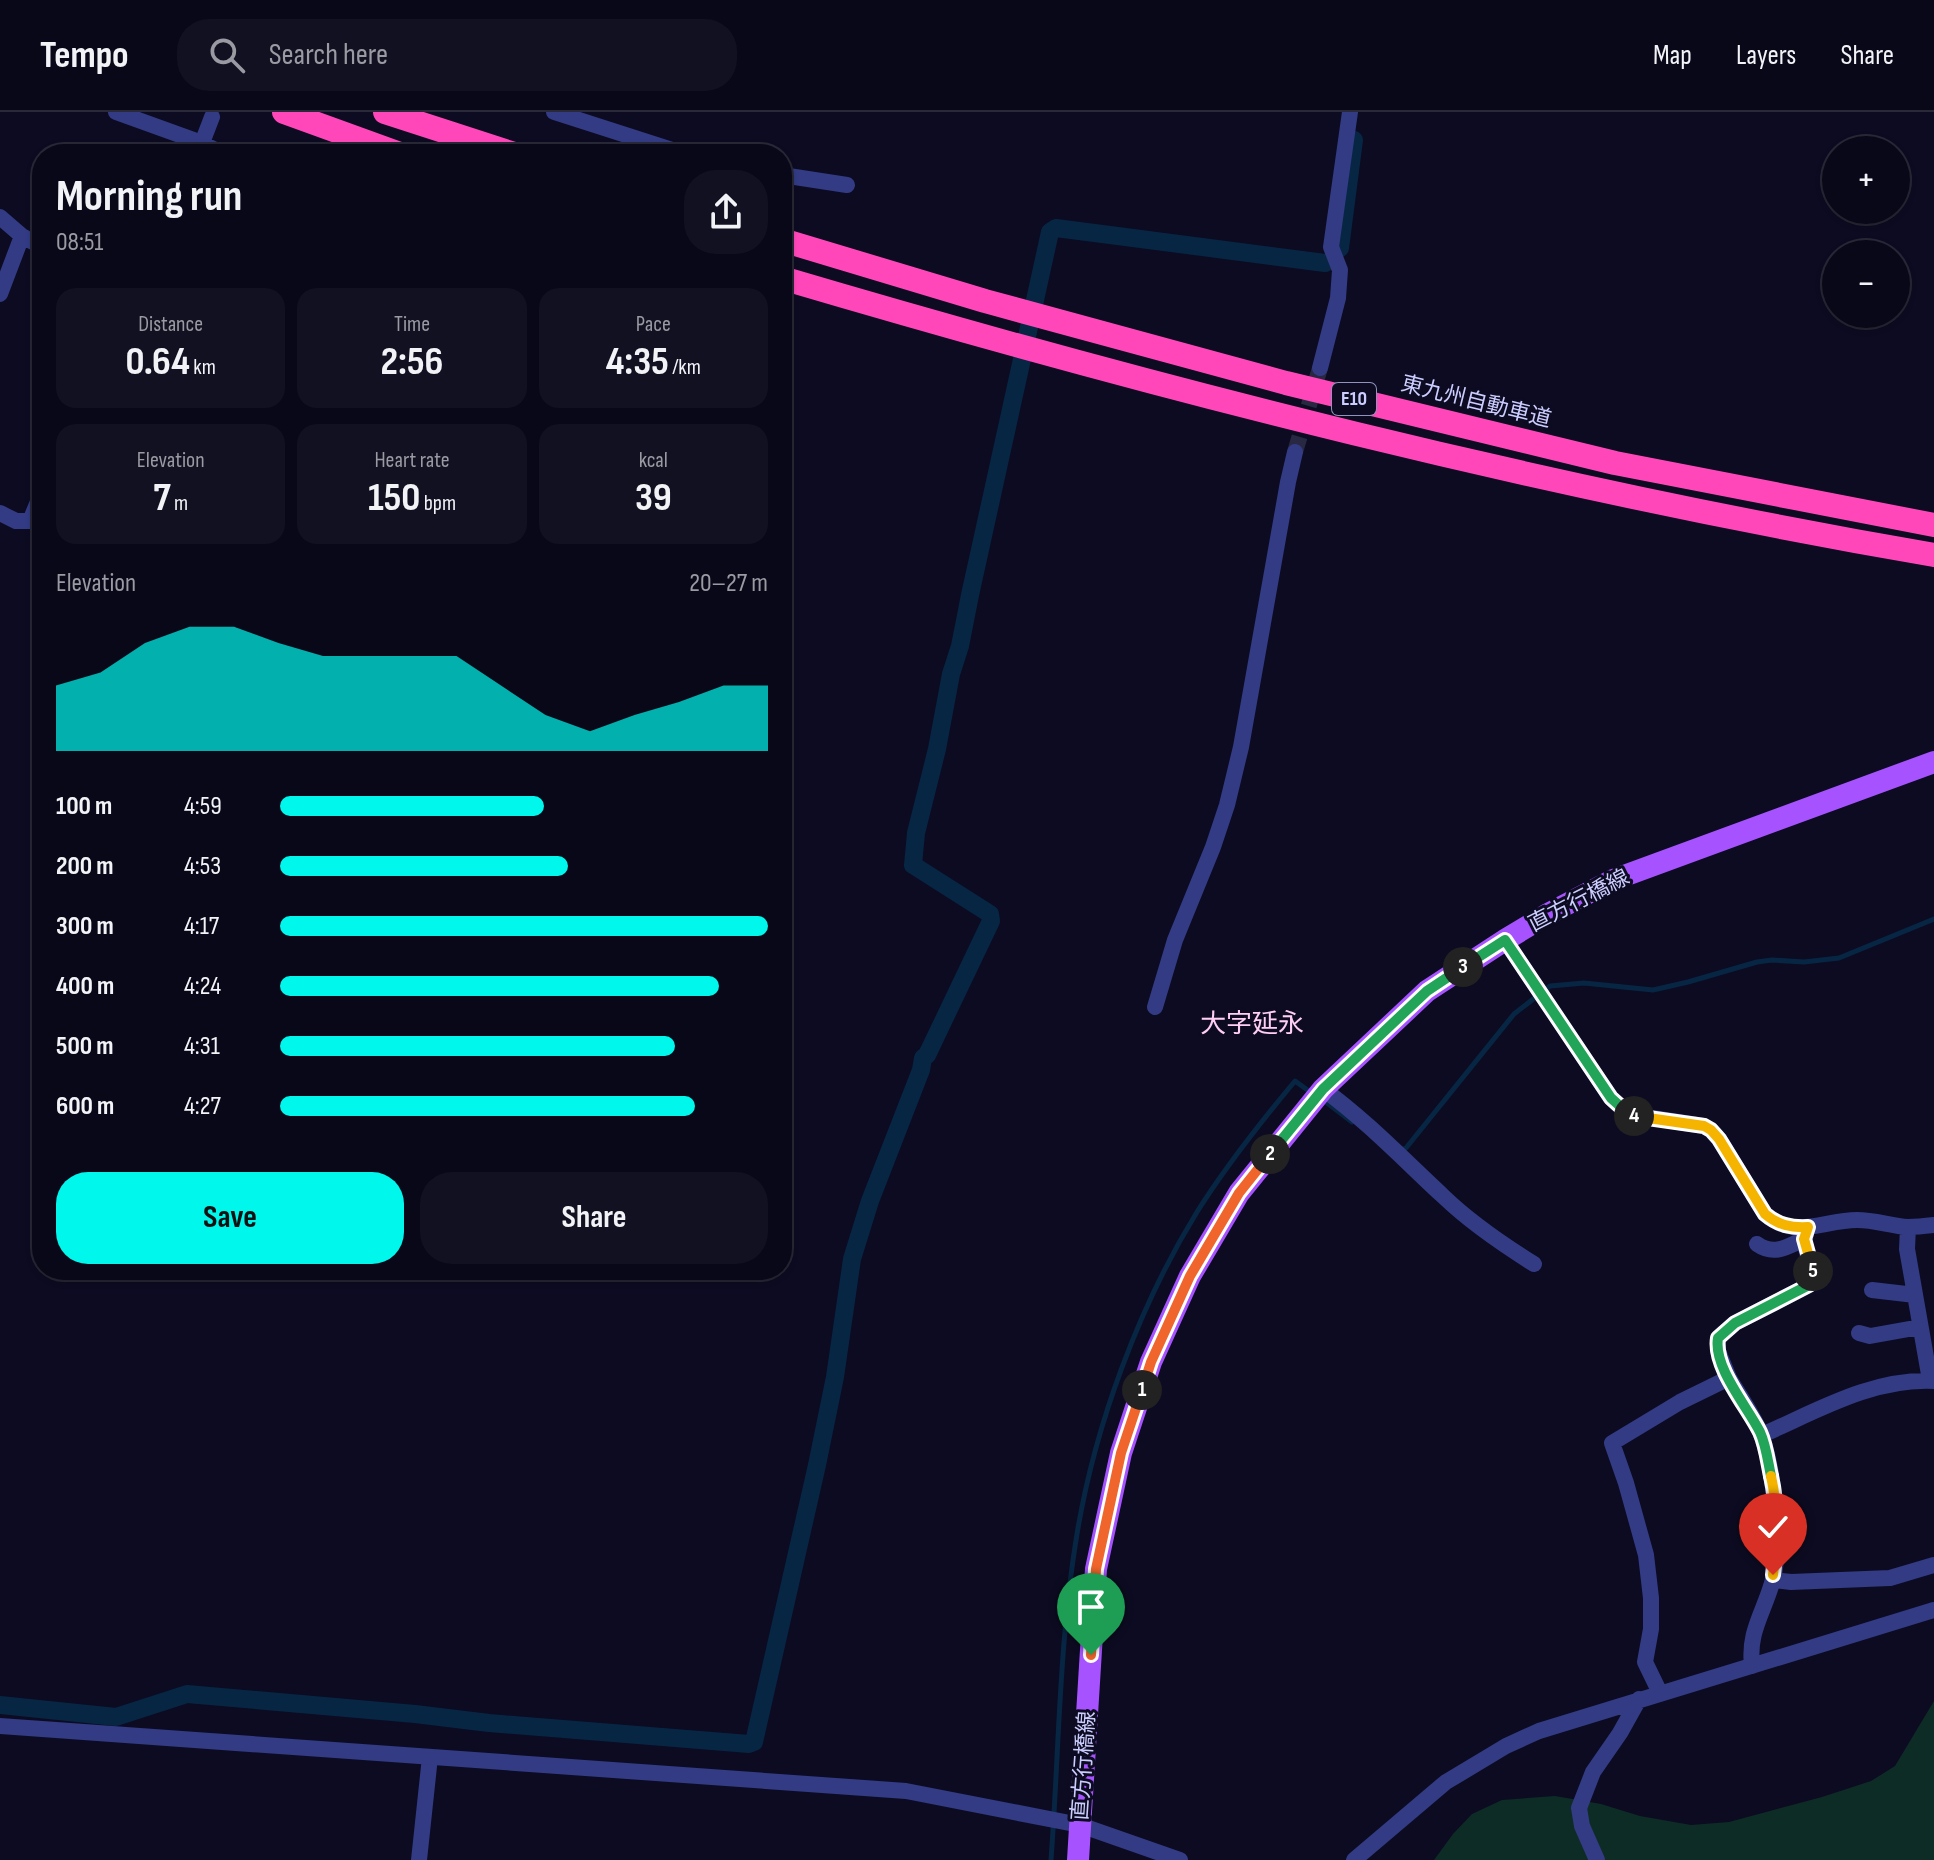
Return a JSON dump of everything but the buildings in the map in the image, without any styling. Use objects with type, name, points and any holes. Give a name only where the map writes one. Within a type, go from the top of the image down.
[{"type":"highway","points":[[284,112],[372,144]]},
{"type":"highway","points":[[385,112],[483,144]]},
{"type":"highway","name":"東九州自動車道","points":[[792,243],[985,301],[1286,383],[1615,463],[1934,525]]},
{"type":"highway","name":"E10","points":[[792,281],[976,336],[1282,415],[1590,489],[1934,555]]},
{"type":"main road","name":"直方行橋線","points":[[1078,1860],[1096,1569],[1121,1453],[1151,1362],[1190,1276],[1239,1193],[1323,1089],[1427,991],[1505,940],[1613,880],[1934,762]]},
{"type":"street","points":[[116,112],[202,143],[212,117]]},
{"type":"street","points":[[554,112],[654,144]]},
{"type":"street","points":[[1320,368],[1338,298],[1340,270],[1331,247],[1332,231],[1350,112]]},
{"type":"street","points":[[792,177],[847,185]]},
{"type":"street","points":[[0,217],[32,242]]},
{"type":"street","points":[[0,294],[22,236]]},
{"type":"street","points":[[1155,1007],[1175,940],[1227,805],[1241,747],[1295,452]]},
{"type":"street","points":[[0,513],[16,521],[30,521],[32,516]]},
{"type":"street","points":[[1505,940],[1611,1098],[1633,1115],[1704,1126],[1711,1130],[1765,1214],[1773,1221],[1806,1233]]},
{"type":"street","points":[[1323,1089],[1399,1153],[1445,1199],[1493,1238],[1534,1264]]},
{"type":"street","points":[[1757,1244],[1775,1251],[1806,1233],[1853,1220],[1908,1227],[1934,1225]]},
{"type":"street","points":[[1762,1435],[1858,1392],[1903,1381],[1932,1380],[1907,1249],[1908,1227]]},
{"type":"street","points":[[1752,1666],[1750,1648],[1753,1634],[1773,1580],[1774,1493],[1762,1435],[1729,1378],[1718,1351],[1718,1338],[1735,1323],[1809,1285],[1813,1268],[1806,1233]]},
{"type":"street","points":[[1872,1290],[1915,1295]]},
{"type":"street","points":[[1859,1333],[1870,1336],[1920,1327]]},
{"type":"street","points":[[1660,1693],[1645,1662],[1651,1629],[1646,1555],[1612,1443],[1680,1402],[1729,1378]]},
{"type":"street","points":[[1773,1580],[1890,1578],[1934,1565]]},
{"type":"street","points":[[1354,1860],[1446,1782],[1506,1746],[1539,1731],[1934,1610]]},
{"type":"street","points":[[1597,1860],[1582,1826],[1579,1808],[1593,1772],[1639,1699]]},
{"type":"street","points":[[0,1726],[906,1791],[1080,1825],[1180,1860]]},
{"type":"street","points":[[419,1860],[430,1757]]},
{"type":"green space","points":[[1934,1701],[1934,1860],[1434,1860],[1472,1814],[1502,1800],[1555,1796],[1691,1825],[1729,1822],[1822,1797],[1871,1781],[1895,1766]]},
{"type":"waterway","points":[[1337,250],[1340,248],[1354,140]]},
{"type":"waterway","points":[[0,1705],[116,1717],[187,1694],[489,1723],[754,1742],[835,1377],[852,1259],[923,1058],[991,921],[990,914],[913,865],[916,833],[1050,232],[1056,228],[1325,263]]},
{"type":"waterway","points":[[1398,1151],[1406,1148],[1514,1014],[1550,986],[1584,983],[1653,990],[1757,962],[1839,958],[1934,919]]},
{"type":"waterway","points":[[1051,1860],[1071,1574],[1095,1451],[1122,1367],[1156,1287],[1208,1195],[1295,1081],[1313,1094]]},
{"type":"waterway","points":[[1322,1099],[1352,1122]]},
{"type":"tunnel","points":[[1295,452],[1320,368]]},
{"type":"district","name":"大字延永","points":[[1252,1024]]},
{"type":"route","points":[[1091,1655],[1096,1569],[1121,1453],[1151,1362],[1190,1276],[1239,1193],[1323,1089],[1427,991],[1505,940],[1611,1098],[1633,1115],[1704,1126],[1711,1130],[1765,1214],[1773,1221],[1788,1226],[1808,1227],[1804,1239],[1813,1268],[1809,1285],[1735,1323],[1718,1338],[1717,1344],[1729,1378],[1762,1435],[1774,1493],[1773,1575]]}]
